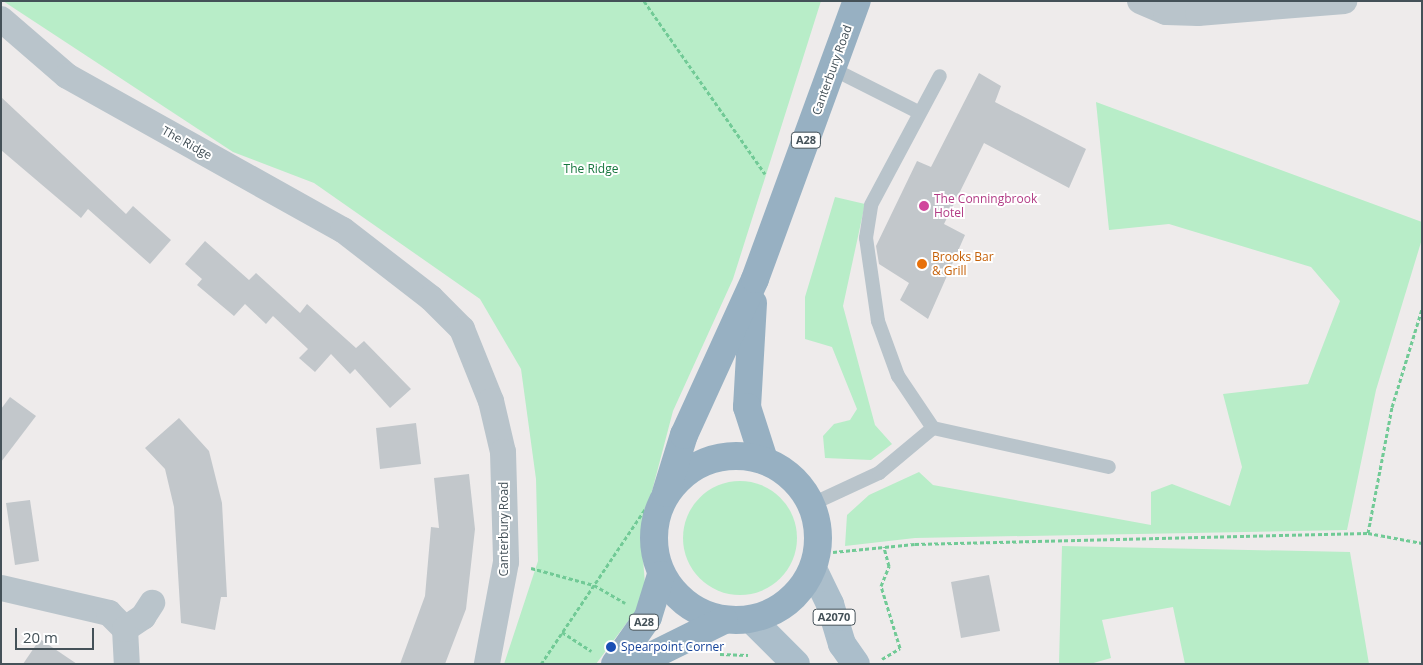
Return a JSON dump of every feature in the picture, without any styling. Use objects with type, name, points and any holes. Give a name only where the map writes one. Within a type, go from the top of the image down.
[{"type":"highway","name":"Canterbury Road","points":[[666,493],[684,435],[755,279],[857,1]]},
{"type":"highway","name":"Canterbury Road","points":[[755,279],[747,353],[747,407],[764,460]]},
{"type":"highway","points":[[736,455],[764,460],[783,470],[812,504],[815,562],[799,592],[778,610],[752,620],[724,620],[698,612],[677,597],[661,575],[653,548],[655,519],[666,493],[685,473],[709,460],[736,455]]},
{"type":"highway","name":"A28","points":[[605,658],[648,616],[661,575]]},
{"type":"highway","points":[[635,664],[724,620]]},
{"type":"main road","name":"A2070","points":[[815,562],[842,644],[856,664]]},
{"type":"main road","points":[[752,620],[796,664]]},
{"type":"street","points":[[1140,1],[1166,12],[1198,12],[1345,1]]},
{"type":"street","name":"The Ridge","points":[[1,19],[67,76],[343,230],[431,298],[462,329],[480,366],[503,452]]},
{"type":"street","name":"Canterbury Road","points":[[487,664],[506,562],[503,452]]},
{"type":"street","points":[[1,588],[110,613],[125,629],[127,664]]},
{"type":"street","points":[[125,629],[143,616],[152,603]]},
{"type":"lane","points":[[833,68],[918,112]]},
{"type":"lane","points":[[940,76],[918,112],[871,205],[866,238],[878,321],[898,376],[933,428],[1109,467]]},
{"type":"lane","points":[[812,504],[879,473],[933,428]]},
{"type":"path","points":[[644,1],[769,181]]},
{"type":"path","points":[[1368,533],[1392,407],[1422,309]]},
{"type":"path","points":[[815,562],[884,547],[1368,533],[1422,543]]},
{"type":"path","points":[[875,664],[900,648],[881,586],[889,566],[884,547]]},
{"type":"path","points":[[506,562],[594,586],[648,616]]},
{"type":"path","points":[[541,664],[594,586]]},
{"type":"path","points":[[562,632],[605,658]]},
{"type":"green space","name":"The Ridge","points":[[3,1],[821,1],[733,279],[673,411],[641,533],[646,597],[596,664],[504,664],[538,561],[536,479],[521,369],[480,299],[314,183],[233,152]]},
{"type":"green space","points":[[1096,102],[1422,222],[1422,239],[1376,390],[1347,530],[915,538],[845,546],[847,515],[869,495],[919,472],[933,485],[1151,525],[1151,492],[1172,484],[1230,506],[1242,467],[1223,394],[1308,384],[1340,301],[1311,267],[1169,224],[1109,230]]},
{"type":"green space","points":[[835,197],[865,204],[843,306],[875,425],[892,444],[871,460],[825,458],[823,436],[834,424],[850,420],[857,409],[832,347],[805,339],[805,297]]},
{"type":"green space","points":[[740,481],[762,485],[780,498],[793,516],[797,538],[793,560],[780,578],[762,591],[740,595],[718,591],[700,578],[687,560],[683,538],[687,516],[700,498],[718,485]]},
{"type":"green space","points":[[1062,546],[1350,552],[1369,664],[1185,664],[1173,607],[1102,620],[1111,658],[1090,664],[1059,664]]},
{"type":"building","name":"The Conningbrook Hotel","points":[[979,73],[1001,86],[995,102],[1086,149],[1069,188],[984,143],[944,224],[965,235],[928,319],[900,300],[909,283],[879,264],[876,246],[917,161],[931,167]]},
{"type":"building","points":[[1,97],[126,214],[133,206],[171,240],[150,264],[88,209],[81,218],[1,150]]},
{"type":"building","points":[[205,241],[249,280],[256,273],[300,313],[307,304],[356,348],[364,341],[411,389],[390,408],[355,369],[350,374],[331,354],[315,372],[299,358],[308,349],[273,316],[266,324],[245,304],[234,316],[197,285],[202,279],[185,264]]},
{"type":"building","points":[[10,397],[36,416],[1,462],[1,409]]},
{"type":"building","points":[[179,418],[209,451],[222,503],[227,597],[221,597],[215,630],[181,623],[174,507],[165,469],[145,448]]},
{"type":"building","points":[[416,423],[421,464],[380,469],[376,428]]},
{"type":"building","points":[[469,474],[475,529],[466,609],[445,664],[400,664],[425,596],[431,527],[439,528],[434,478]]},
{"type":"building","points":[[30,500],[39,561],[15,565],[6,503]]},
{"type":"building","points":[[989,575],[1000,631],[961,638],[951,582]]},
{"type":"building","points":[[40,639],[77,664],[23,664]]},
{"type":"place","name":"The Conningbrook Hotel","points":[[924,206]]},
{"type":"place","name":"Brooks Bar & Grill","points":[[922,264]]},
{"type":"place","name":"Spearpoint Corner","points":[[611,647]]}]
